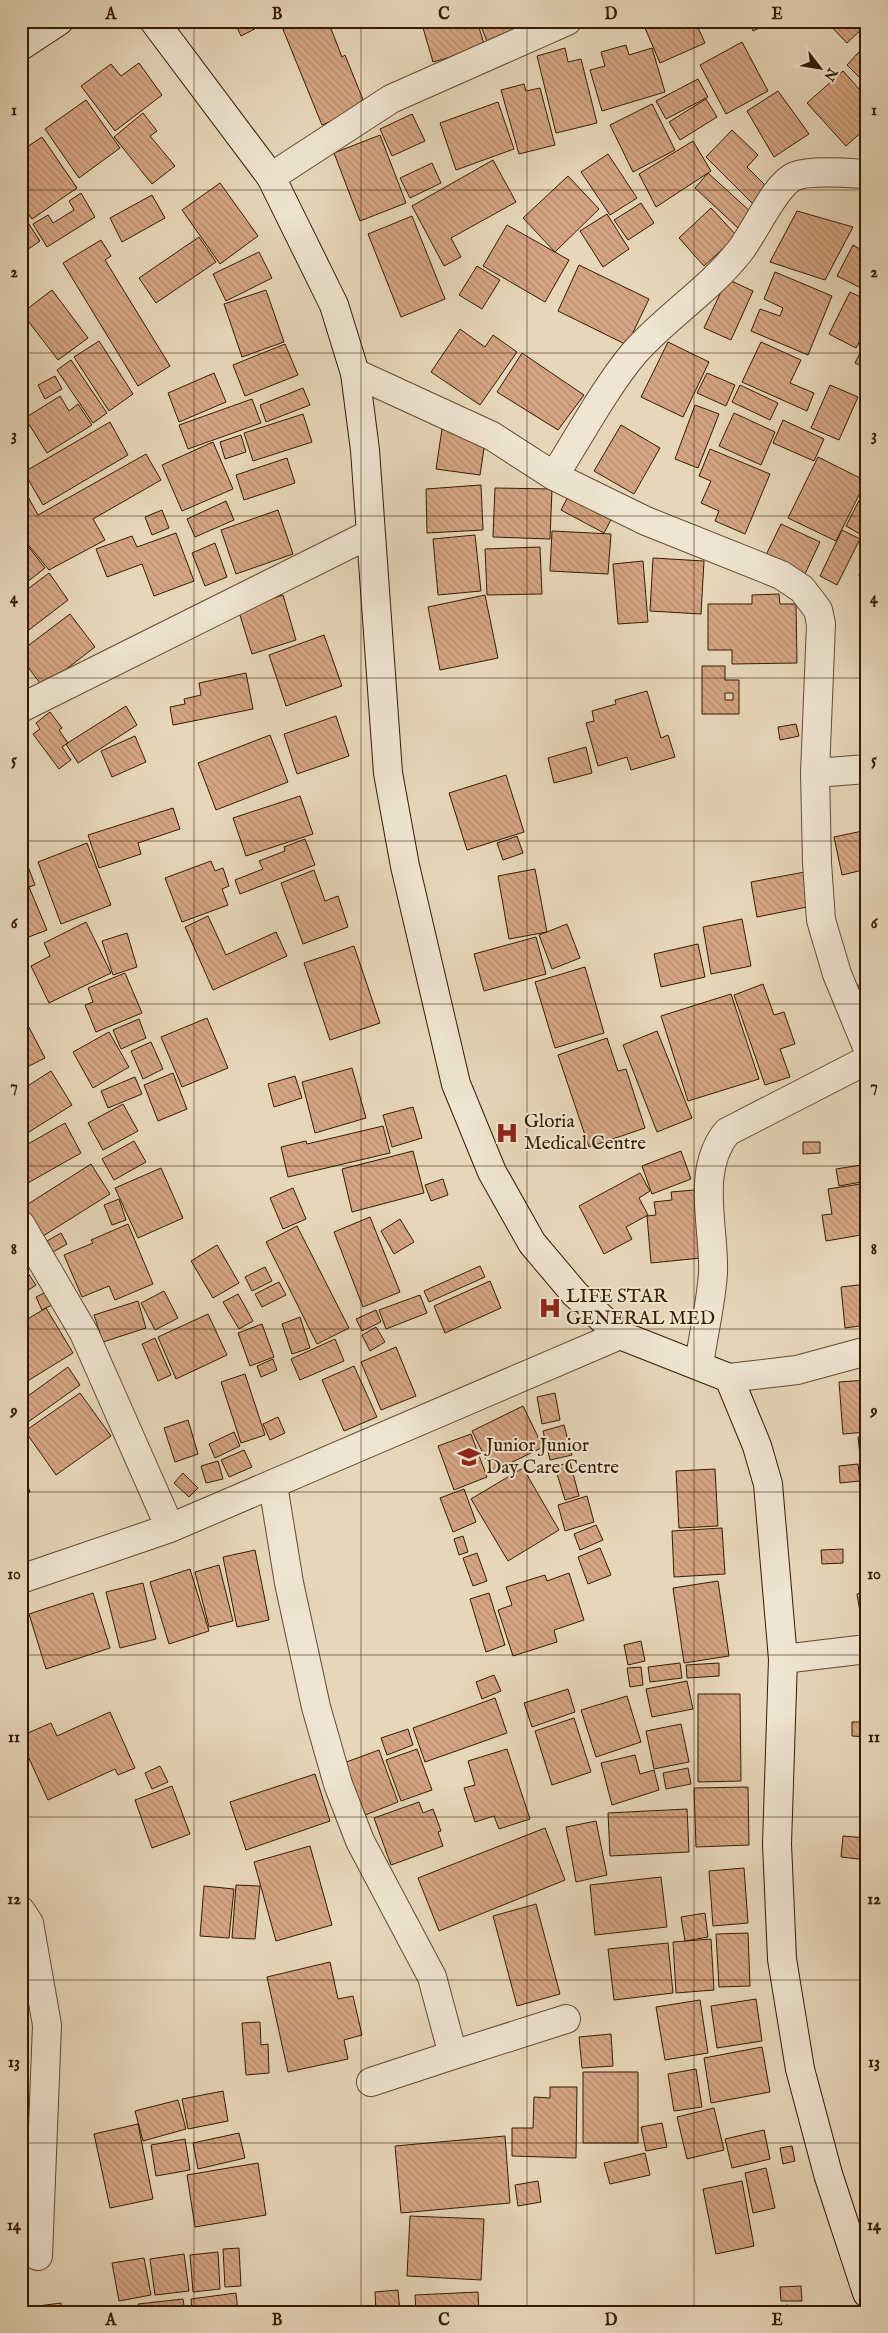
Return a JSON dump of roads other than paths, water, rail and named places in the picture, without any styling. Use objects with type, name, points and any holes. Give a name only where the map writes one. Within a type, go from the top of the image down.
[{"type":"street","points":[[23,42],[59,21]]},
{"type":"street","points":[[154,21],[272,177],[334,305],[355,373],[365,450],[388,773],[405,866],[456,1084],[492,1172],[532,1243],[575,1294],[620,1335],[729,1378],[797,1370],[867,1351]]},
{"type":"street","points":[[272,177],[391,99],[567,21]]},
{"type":"street","points":[[554,476],[635,353],[654,332],[718,276],[740,251],[782,186],[795,176],[807,174],[867,174]]},
{"type":"street","points":[[355,373],[492,436],[554,476],[646,521],[781,575],[802,589],[818,610],[821,624],[815,773],[817,863],[821,920],[837,974],[867,1047]]},
{"type":"street","points":[[21,708],[370,534]]},
{"type":"street","points":[[815,773],[867,769]]},
{"type":"street","points":[[699,1365],[712,1274],[709,1170],[716,1145],[727,1132],[867,1060]]},
{"type":"street","points":[[21,1224],[84,1333],[170,1528]]},
{"type":"street","points":[[21,1579],[170,1528],[620,1335]]},
{"type":"street","points":[[729,1378],[756,1446],[768,1484],[783,1659],[777,1844],[782,1959],[800,2069],[828,2174],[866,2287]]},
{"type":"street","points":[[273,1485],[297,1621],[316,1707],[338,1784],[360,1841],[432,1977],[453,2055]]},
{"type":"street","points":[[783,1659],[867,1649]]},
{"type":"street","points":[[21,1911],[29,1923],[47,2025],[38,2256]]},
{"type":"street","points":[[371,2082],[566,2019]]},
{"type":"place","name":"Gloria Medical Centre","points":[[507,1133]]},
{"type":"place","name":"LIFE STAR GENERAL MED","points":[[550,1308]]},
{"type":"place","name":"Junior Junior Day Care Centre","points":[[469,1457]]}]
